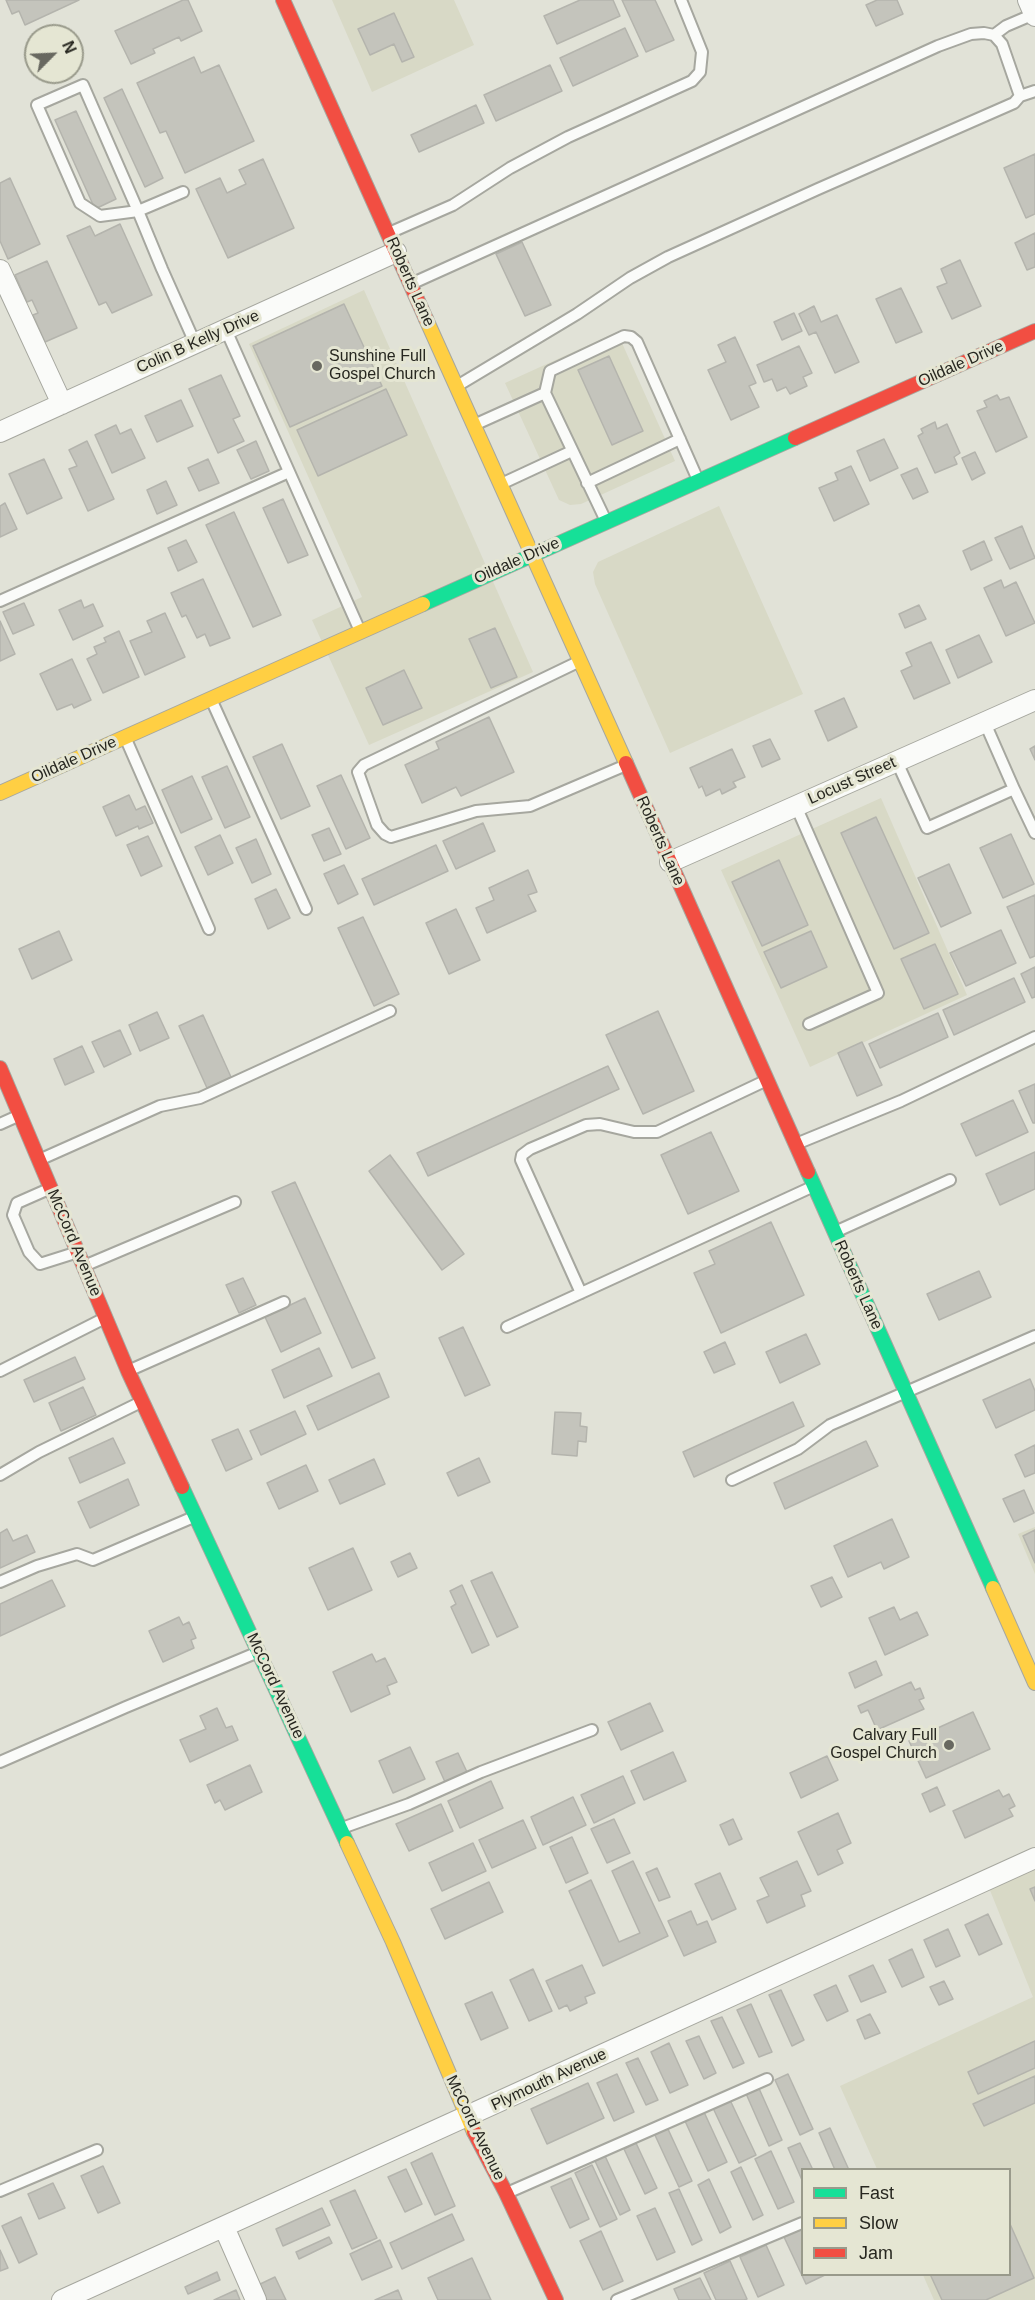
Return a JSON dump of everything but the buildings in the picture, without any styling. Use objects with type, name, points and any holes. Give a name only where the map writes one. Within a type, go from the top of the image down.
[{"type":"street","name":"Roberts Lane","points":[[283,0],[1035,1683]]},
{"type":"street","name":"Colin B Kelly Drive","points":[[0,432],[396,252]]},
{"type":"street","points":[[0,270],[62,404]]},
{"type":"street","name":"Oildale Drive","points":[[0,793],[1035,331]]},
{"type":"street","name":"Locust Street","points":[[670,862],[1035,700]]},
{"type":"street","name":"McCord Avenue","points":[[0,1068],[128,1371],[393,1941],[467,2117],[506,2193],[556,2300]]},
{"type":"street","name":"Plymouth Avenue","points":[[62,2300],[1035,1858]]},
{"type":"street","points":[[224,2227],[256,2300]]},
{"type":"lane","points":[[388,234],[453,205],[510,168],[568,137],[692,81],[700,72],[702,52],[681,0]]},
{"type":"lane","points":[[994,35],[1032,10]]},
{"type":"lane","points":[[411,284],[938,46],[971,34],[994,35],[1002,44],[1020,96]]},
{"type":"lane","points":[[183,192],[138,212],[100,216],[80,203],[37,105],[83,85],[138,212],[195,343]]},
{"type":"lane","points":[[457,386],[577,314],[630,278],[668,257],[1014,103],[1020,96],[1035,91]]},
{"type":"lane","points":[[226,330],[361,631]]},
{"type":"lane","points":[[606,521],[545,393],[550,371],[624,336],[631,337],[637,342],[698,481]]},
{"type":"lane","points":[[474,425],[545,393]]},
{"type":"lane","points":[[587,483],[680,439]]},
{"type":"lane","points":[[501,484],[572,451]]},
{"type":"lane","points":[[0,601],[289,472]]},
{"type":"lane","points":[[580,661],[364,765],[358,772],[377,825],[391,837],[476,811],[530,806],[626,764]]},
{"type":"lane","points":[[210,699],[306,909]]},
{"type":"lane","points":[[985,723],[1035,833]]},
{"type":"lane","points":[[125,737],[209,929]]},
{"type":"lane","points":[[897,762],[927,828],[1014,789]]},
{"type":"lane","points":[[796,806],[878,993],[808,1024]]},
{"type":"lane","points":[[39,1160],[160,1106],[200,1098],[390,1011]]},
{"type":"lane","points":[[795,1144],[901,1101],[1035,1038]]},
{"type":"lane","points":[[581,1293],[521,1160],[522,1155],[530,1149],[586,1125],[600,1124],[634,1131],[657,1132],[767,1080]]},
{"type":"lane","points":[[0,1124],[20,1115]]},
{"type":"lane","points":[[834,1232],[950,1180]]},
{"type":"lane","points":[[507,1327],[814,1186]]},
{"type":"lane","points":[[51,1188],[17,1203],[13,1215],[29,1252],[40,1264],[78,1252]]},
{"type":"lane","points":[[83,1266],[235,1202]]},
{"type":"lane","points":[[128,1371],[284,1302]]},
{"type":"lane","points":[[0,1371],[105,1318]]},
{"type":"lane","points":[[732,1480],[798,1449],[830,1425],[1035,1336]]},
{"type":"lane","points":[[0,1475],[39,1452],[143,1402]]},
{"type":"lane","points":[[0,1582],[37,1566],[77,1554],[93,1560],[196,1516]]},
{"type":"lane","points":[[0,1762],[260,1652]]},
{"type":"lane","points":[[341,1829],[592,1730]]},
{"type":"lane","points":[[506,2193],[766,2079]]},
{"type":"lane","points":[[0,2191],[97,2150]]},
{"type":"lane","points":[[617,2300],[801,2223]]},
{"type":"shaded area","points":[[332,0],[454,0],[474,45],[372,92]]},
{"type":"shaded area","points":[[364,290],[533,672],[369,745],[312,620],[362,597],[249,344]]},
{"type":"shaded area","points":[[617,332],[675,461],[581,504],[570,505],[559,500],[505,383]]},
{"type":"shaded area","points":[[719,506],[803,694],[670,753],[595,584],[593,572],[598,562]]},
{"type":"shaded area","points":[[881,798],[967,995],[810,1067],[721,870]]},
{"type":"shaded area","points":[[1035,1527],[1035,1574],[1018,1534]]},
{"type":"shaded area","points":[[1035,1849],[1035,2300],[934,2300],[923,2276],[1011,2276],[1011,2168],[877,2168],[840,2086],[1033,1997],[983,1873]]},
{"type":"traffic: fast","points":[[423,604],[795,438]]},
{"type":"traffic: fast","points":[[808,1172],[993,1588]]},
{"type":"traffic: fast","points":[[182,1487],[347,1843]]},
{"type":"traffic: slow","points":[[426,319],[626,763]]},
{"type":"traffic: slow","points":[[0,793],[423,604]]},
{"type":"traffic: slow","points":[[993,1588],[1035,1683]]},
{"type":"traffic: slow","points":[[347,1843],[393,1942],[474,2132]]},
{"type":"traffic: jam","points":[[283,0],[426,319]]},
{"type":"traffic: jam","points":[[795,438],[1035,331]]},
{"type":"traffic: jam","points":[[626,763],[808,1172]]},
{"type":"traffic: jam","points":[[0,1068],[128,1371],[182,1487]]},
{"type":"traffic: jam","points":[[474,2132],[506,2193],[556,2300]]},
{"type":"place","name":"Sunshine Full Gospel Church","points":[[317,366]]},
{"type":"place","name":"Calvary Full Gospel Church","points":[[949,1745]]}]
